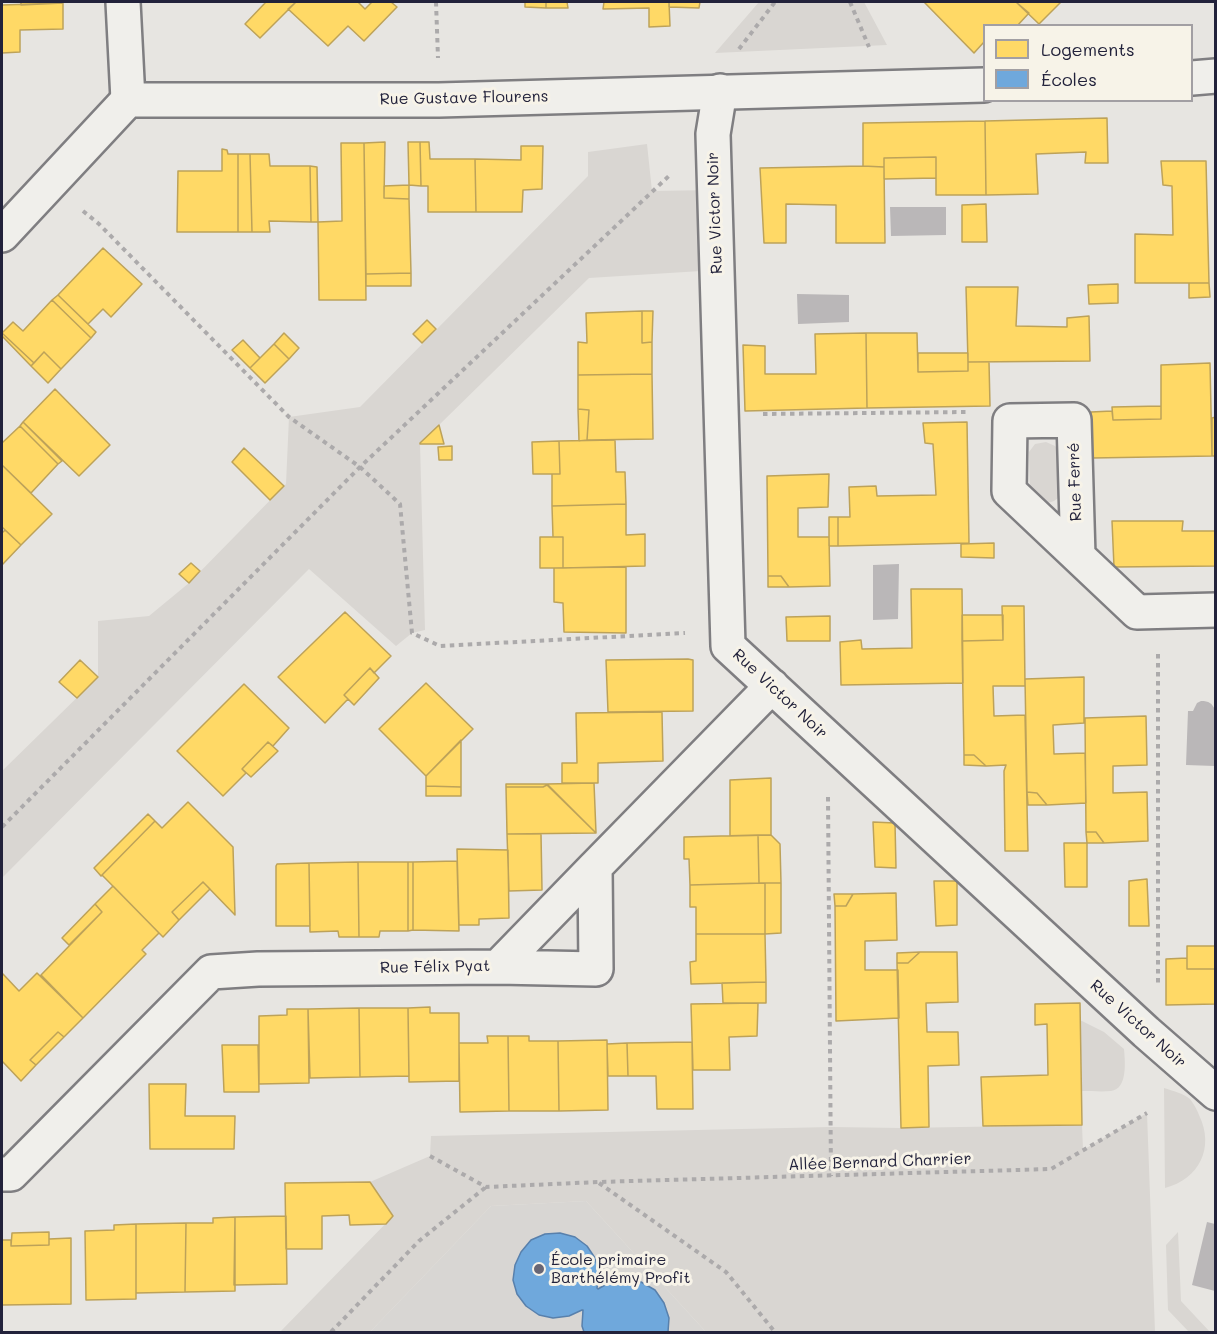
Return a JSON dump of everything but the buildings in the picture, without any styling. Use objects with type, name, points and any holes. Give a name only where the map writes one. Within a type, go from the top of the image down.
[{"type":"street","points":[[2,235],[128,100],[123,2]]},
{"type":"street","points":[[1193,78],[1215,76]]},
{"type":"street","name":"Rue Gustave Flourens","points":[[128,100],[439,100],[983,85]]},
{"type":"street","name":"Rue Victor Noir","points":[[720,91],[713,134],[728,646],[1158,1044],[1215,1093]]},
{"type":"street","name":"Rue Ferré","points":[[1078,556],[1074,420],[1010,421],[1009,491],[1137,612],[1215,609]]},
{"type":"street","points":[[498,967],[772,686]]},
{"type":"street","name":"Rue Félix Pyat","points":[[2,1174],[11,1174],[211,972],[258,969],[498,967],[596,969],[596,867]]},
{"type":"path","points":[[436,2],[439,100]]},
{"type":"path","points":[[720,91],[738,51],[775,2]]},
{"type":"path","points":[[2,827],[360,467],[713,134]]},
{"type":"path","points":[[50,183],[99,224],[289,417],[360,467],[400,504],[412,633],[440,646],[728,630]]},
{"type":"path","points":[[721,414],[988,412],[1010,421]]},
{"type":"path","points":[[1158,612],[1158,1044]]},
{"type":"path","points":[[828,739],[831,1176]]},
{"type":"path","name":"Allée Bernard Charrier","points":[[486,1187],[1051,1169],[1148,1113]]},
{"type":"path","points":[[331,1332],[419,1241],[486,1187],[430,1156]]},
{"type":"path","points":[[598,1182],[726,1272],[775,1332]]},
{"type":"shaded area","points":[[759,2],[864,2],[887,45],[715,53]]},
{"type":"shaded area","points":[[647,144],[652,191],[714,190],[717,270],[589,278],[420,444],[425,630],[412,633],[396,646],[309,569],[2,878],[2,771],[98,677],[98,621],[149,616],[189,583],[286,484],[289,417],[360,407],[588,176],[588,152]]},
{"type":"shaded area","points":[[890,207],[946,207],[946,235],[891,236]]},
{"type":"shaded area","points":[[797,294],[849,295],[849,322],[798,324]]},
{"type":"shaded area","points":[[1046,442],[1055,446],[1061,453],[1062,495],[1045,504],[1030,494],[1029,452],[1035,444]]},
{"type":"shaded area","points":[[899,564],[898,619],[873,620],[873,565]]},
{"type":"shaded area","points":[[1201,701],[1210,703],[1215,710],[1215,766],[1186,765],[1188,711],[1193,711],[1197,703]]},
{"type":"shaded area","points":[[1080,1020],[1104,1032],[1124,1049],[1123,1080],[1116,1089],[1082,1091]]},
{"type":"shaded area","points":[[1164,1088],[1190,1099],[1204,1127],[1205,1139],[1201,1160],[1195,1170],[1177,1184],[1165,1188]]},
{"type":"shaded area","points":[[1147,1113],[1155,1332],[706,1332],[586,1201],[491,1206],[370,1332],[280,1332],[393,1216],[370,1182],[430,1156],[431,1136],[831,1127],[1082,1125],[1083,1150]]},
{"type":"shaded area","name":"École primaire Barthélémy Profit","points":[[586,1201],[706,1332],[370,1332],[491,1206]]},
{"type":"shaded area","points":[[1207,1222],[1215,1224],[1215,1291],[1192,1285]]},
{"type":"shaded area","points":[[1178,1232],[1181,1301],[1210,1332],[1189,1332],[1168,1310],[1166,1245]]},
{"type":"place","name":"École primaire Barthélémy Profit","points":[[539,1269]]}]
